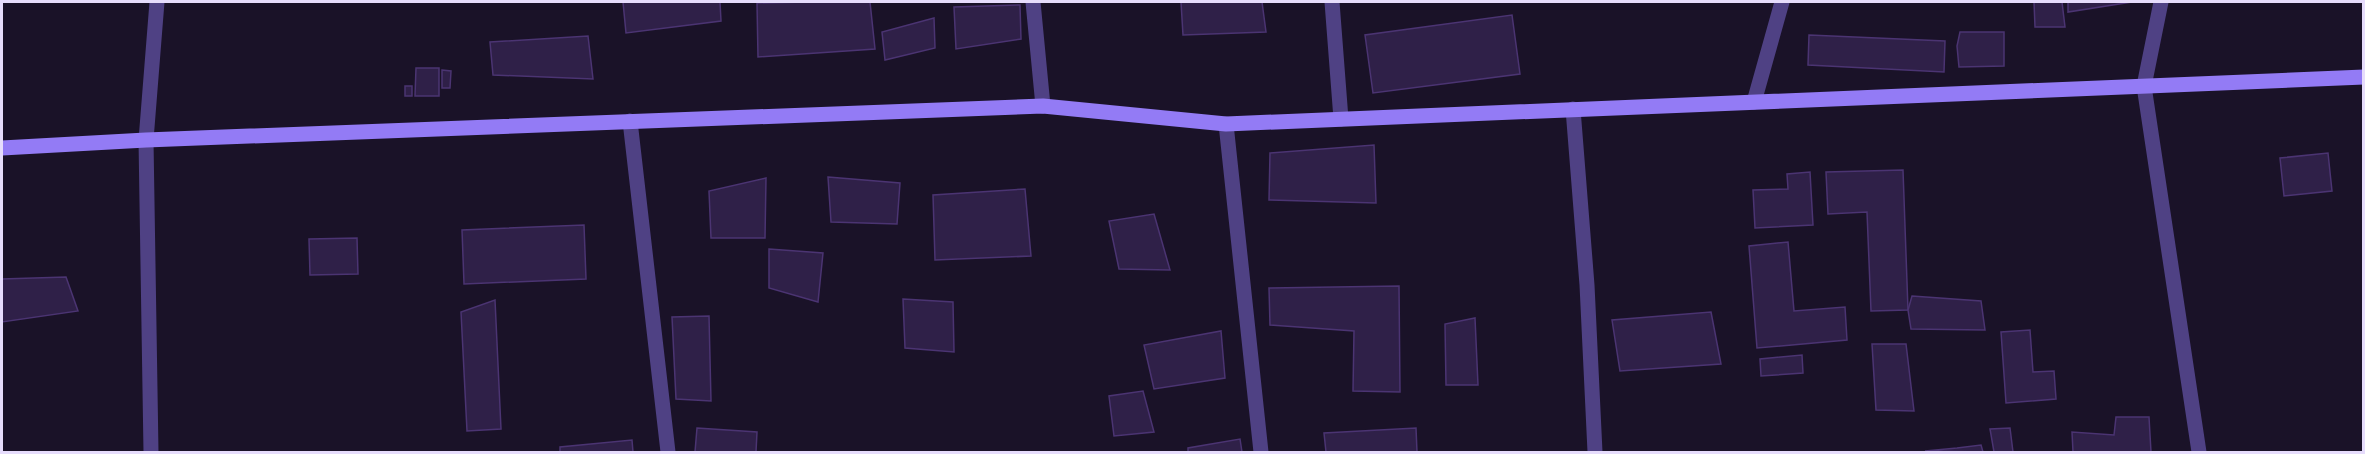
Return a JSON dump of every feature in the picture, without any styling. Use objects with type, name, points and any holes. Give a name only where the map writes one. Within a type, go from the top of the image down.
[{"type":"street","points":[[152,453],[146,140],[157,2]]},
{"type":"street","points":[[1033,2],[1043,106]]},
{"type":"street","points":[[1332,2],[1341,120]]},
{"type":"street","points":[[1754,102],[1782,2]]},
{"type":"street","points":[[2160,2],[2144,86],[2199,453]]},
{"type":"street","points":[[2,148],[146,140],[1043,106],[1226,124],[2364,77]]},
{"type":"street","points":[[1573,109],[1587,285],[1595,453]]},
{"type":"street","points":[[630,121],[668,453]]},
{"type":"street","points":[[1226,124],[1261,453]]},
{"type":"building","points":[[623,2],[720,2],[721,21],[626,33]]},
{"type":"building","points":[[870,2],[875,49],[758,57],[757,3]]},
{"type":"building","points":[[1181,2],[1262,2],[1266,32],[1183,35]]},
{"type":"building","points":[[2034,2],[2062,2],[2065,27],[2035,27]]},
{"type":"building","points":[[2068,2],[2132,2],[2068,12]]},
{"type":"building","points":[[1020,5],[1021,39],[956,49],[954,7]]},
{"type":"building","points":[[1512,15],[1520,74],[1373,93],[1365,35]]},
{"type":"building","points":[[934,18],[935,48],[885,60],[882,32]]},
{"type":"building","points":[[1960,32],[2004,32],[2004,66],[1959,67],[1957,46]]},
{"type":"building","points":[[1809,35],[1945,41],[1944,72],[1808,65]]},
{"type":"building","points":[[588,36],[593,79],[493,75],[490,42]]},
{"type":"building","points":[[416,68],[439,68],[439,96],[415,96]]},
{"type":"building","points":[[442,70],[451,71],[450,88],[442,88]]},
{"type":"building","points":[[405,86],[412,86],[412,96],[405,96]]},
{"type":"building","points":[[1374,145],[1376,203],[1269,200],[1270,153]]},
{"type":"building","points":[[2328,153],[2332,191],[2284,196],[2280,158]]},
{"type":"building","points":[[1903,170],[1908,310],[1871,311],[1867,212],[1828,214],[1826,172]]},
{"type":"building","points":[[1810,172],[1813,225],[1755,228],[1753,190],[1788,189],[1787,174]]},
{"type":"building","points":[[828,177],[900,183],[897,224],[831,222]]},
{"type":"building","points":[[766,178],[765,238],[711,238],[709,191]]},
{"type":"building","points":[[1025,189],[1031,256],[935,260],[933,195]]},
{"type":"building","points":[[1154,214],[1170,270],[1119,269],[1109,221]]},
{"type":"building","points":[[584,225],[586,279],[464,284],[462,230]]},
{"type":"building","points":[[357,238],[358,274],[310,275],[309,239]]},
{"type":"building","points":[[1788,242],[1794,311],[1845,307],[1847,340],[1757,348],[1749,246]]},
{"type":"building","points":[[769,249],[823,253],[818,302],[769,288]]},
{"type":"building","points":[[66,277],[78,311],[2,322],[2,279]]},
{"type":"building","points":[[1399,286],[1400,392],[1353,391],[1354,331],[1270,325],[1269,288]]},
{"type":"building","points":[[1912,296],[1981,301],[1985,330],[1911,329],[1908,310]]},
{"type":"building","points":[[903,299],[953,302],[954,352],[905,348]]},
{"type":"building","points":[[495,300],[501,429],[467,431],[461,312]]},
{"type":"building","points":[[1711,312],[1721,364],[1620,371],[1612,320]]},
{"type":"building","points":[[709,316],[711,401],[676,399],[672,317]]},
{"type":"building","points":[[1475,318],[1478,385],[1446,385],[1445,324]]},
{"type":"building","points":[[2030,330],[2033,372],[2054,371],[2056,399],[2006,403],[2001,332]]},
{"type":"building","points":[[1221,331],[1225,378],[1154,389],[1144,345]]},
{"type":"building","points":[[1872,344],[1906,344],[1914,411],[1876,410]]},
{"type":"building","points":[[1802,355],[1803,373],[1761,376],[1760,359]]},
{"type":"building","points":[[1143,391],[1154,432],[1114,436],[1109,396]]},
{"type":"building","points":[[2116,417],[2149,417],[2151,452],[2073,452],[2072,432],[2114,435]]},
{"type":"building","points":[[697,428],[757,432],[756,452],[695,452]]},
{"type":"building","points":[[1416,428],[1417,452],[1326,452],[1324,433]]},
{"type":"building","points":[[2010,428],[2013,452],[1994,452],[1990,429]]},
{"type":"building","points":[[1240,439],[1242,452],[1188,452],[1188,448]]},
{"type":"building","points":[[632,440],[633,452],[560,452],[560,447]]},
{"type":"building","points":[[1981,445],[1983,452],[1925,451],[1957,448]]}]
